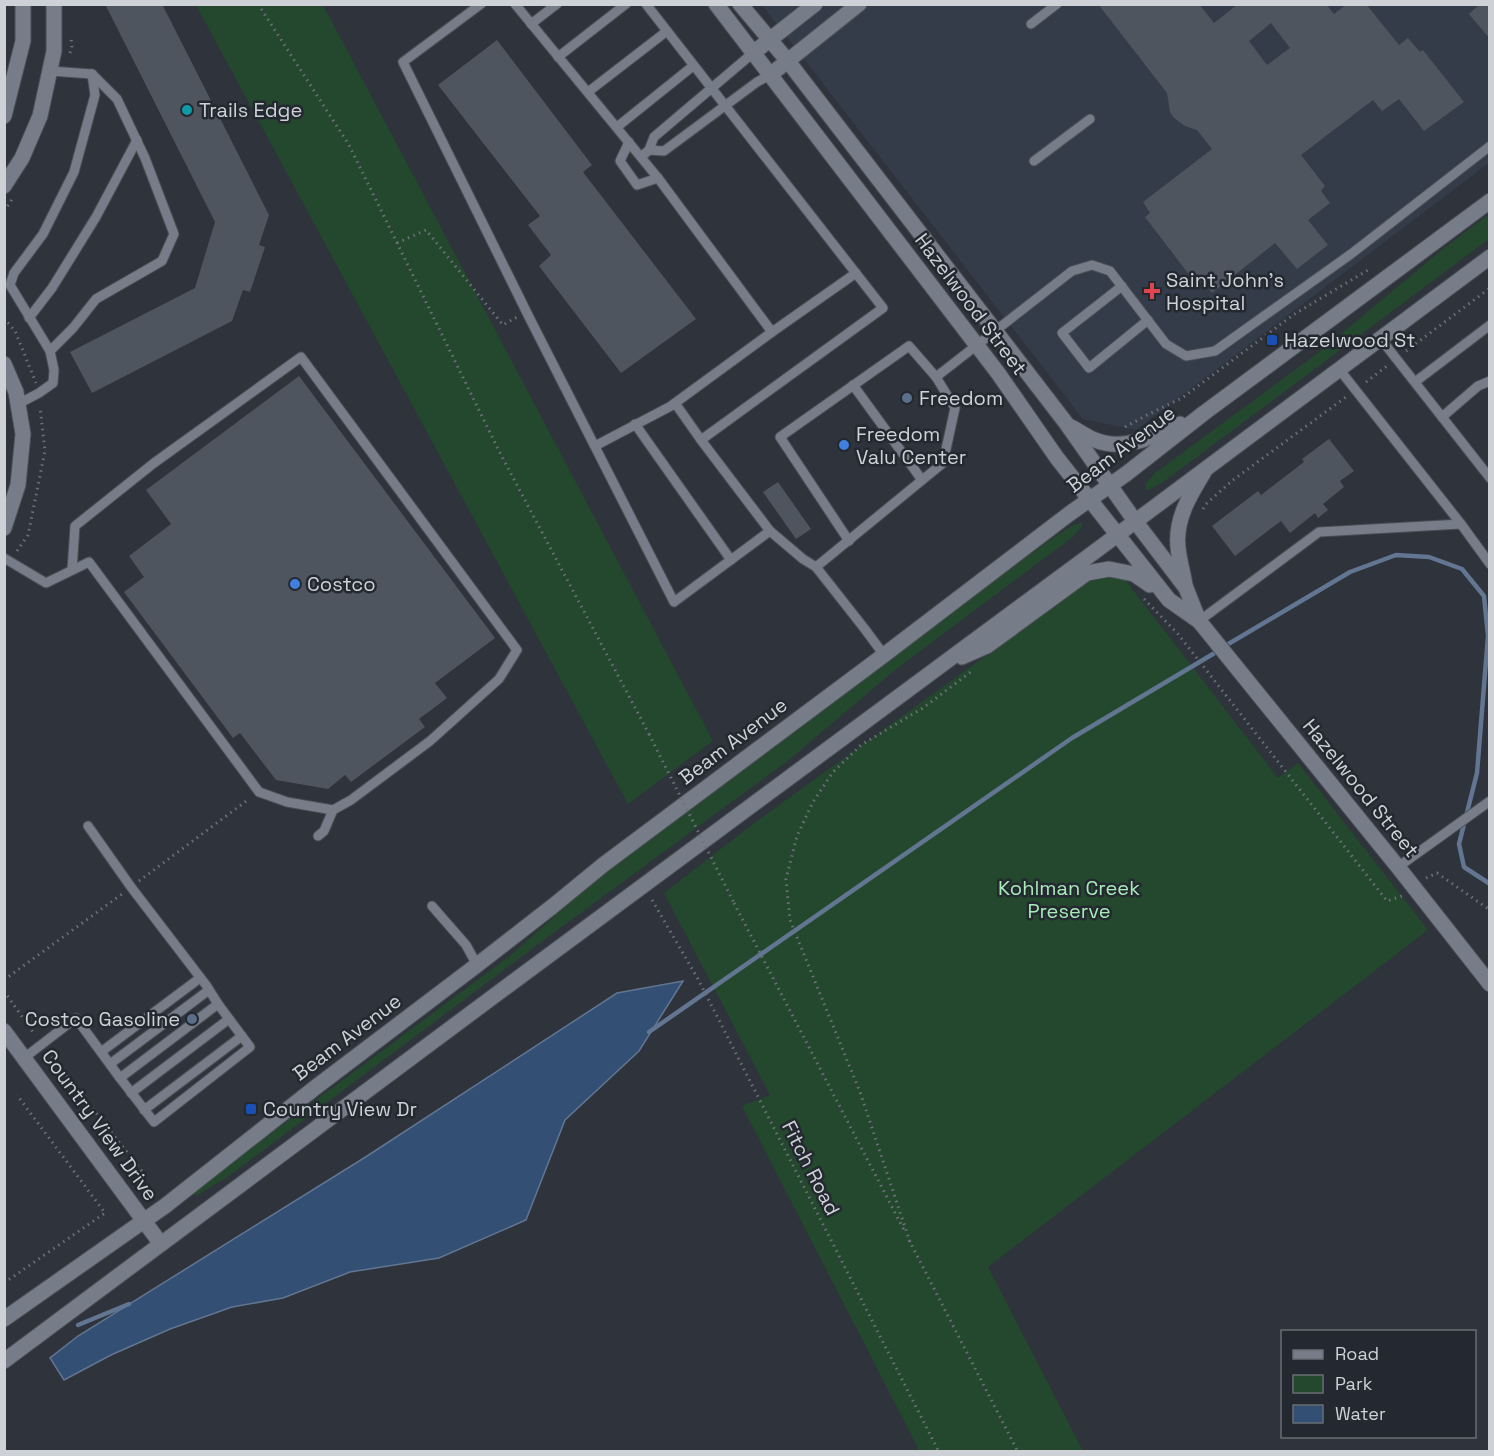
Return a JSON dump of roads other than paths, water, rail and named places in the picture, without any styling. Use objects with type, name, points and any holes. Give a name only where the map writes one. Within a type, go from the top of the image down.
[{"type":"street","points":[[4,116],[23,41],[23,4]]},
{"type":"street","points":[[4,186],[22,158],[40,116],[54,51],[54,4]]},
{"type":"street","name":"Hazelwood Street","points":[[716,4],[998,373],[1057,458],[1117,535],[1169,600],[1199,621],[1490,984]]},
{"type":"street","name":"Hazelwood Street","points":[[740,4],[787,60],[1066,423],[1135,521],[1186,588],[1199,621]]},
{"type":"street","points":[[753,53],[815,4]]},
{"type":"street","points":[[770,75],[859,4]]},
{"type":"street","name":"Beam Avenue","points":[[4,1319],[144,1221],[603,865],[1490,201]]},
{"type":"street","points":[[4,1361],[1490,257]]},
{"type":"street","points":[[4,364],[16,392],[23,434],[18,485],[4,528]]},
{"type":"street","points":[[1066,423],[1097,441],[1115,445],[1128,444],[1155,435],[1204,413]]},
{"type":"street","points":[[1186,588],[1178,549],[1179,525],[1187,501],[1207,467]]},
{"type":"street","points":[[940,666],[987,646],[1087,573],[1109,569],[1134,574],[1169,600]]},
{"type":"street","name":"Country View Drive","points":[[4,1031],[161,1244]]},
{"type":"lane","points":[[480,4],[404,62],[674,602],[770,531]]},
{"type":"lane","points":[[515,4],[658,178],[772,332]]},
{"type":"lane","points":[[531,24],[557,4]]},
{"type":"lane","points":[[558,57],[626,4]]},
{"type":"lane","points":[[646,4],[883,308],[701,440]]},
{"type":"lane","points":[[1031,24],[1057,4]]},
{"type":"lane","points":[[588,92],[667,31]]},
{"type":"lane","points":[[641,157],[650,150],[654,138],[753,53]]},
{"type":"lane","points":[[617,127],[693,66]]},
{"type":"lane","points":[[50,71],[92,74],[117,99],[150,168],[174,234],[162,261],[96,299],[73,328],[50,351]]},
{"type":"lane","points":[[18,404],[53,383],[54,370],[50,351],[10,285],[14,273],[43,234],[74,172],[96,95],[92,74]]},
{"type":"lane","points":[[650,150],[664,152],[757,82],[770,75]]},
{"type":"lane","points":[[1034,161],[1090,119]]},
{"type":"lane","points":[[30,318],[52,288],[96,217],[137,140]]},
{"type":"lane","points":[[629,142],[620,161],[637,185],[658,178]]},
{"type":"lane","points":[[936,377],[1072,271],[1092,265],[1110,271],[1166,344],[1186,356],[1215,351],[1351,254],[1490,146]]},
{"type":"lane","points":[[595,446],[675,403],[856,273]]},
{"type":"lane","points":[[1122,286],[1062,333],[1089,368],[1148,320]]},
{"type":"lane","points":[[1415,382],[1490,325]]},
{"type":"lane","points":[[1380,339],[1490,478]]},
{"type":"lane","points":[[816,567],[849,541],[943,463],[956,408],[936,377],[909,346],[780,437],[849,541]]},
{"type":"lane","points":[[72,570],[75,526],[154,463],[301,357],[517,650],[499,679],[430,741],[351,800],[333,810],[324,831],[318,836]]},
{"type":"lane","points":[[1339,369],[1490,564]]},
{"type":"lane","points":[[1442,417],[1478,386],[1490,381]]},
{"type":"lane","points":[[853,385],[922,480]]},
{"type":"lane","points":[[675,403],[770,531],[816,567],[884,655]]},
{"type":"lane","points":[[635,424],[731,560]]},
{"type":"lane","points":[[1199,621],[1318,532],[1461,524]]},
{"type":"lane","points":[[4,558],[46,583],[89,562],[259,792],[287,802],[333,810]]},
{"type":"lane","points":[[1398,867],[1490,801]]},
{"type":"lane","points":[[24,1058],[76,1018],[154,1122],[250,1047],[88,826]]},
{"type":"lane","points":[[432,906],[466,945],[477,965]]},
{"type":"lane","points":[[101,1052],[200,978]]},
{"type":"lane","points":[[110,1064],[209,990]]},
{"type":"lane","points":[[120,1078],[218,1004]]},
{"type":"lane","points":[[132,1093],[229,1019]]},
{"type":"lane","points":[[144,1110],[242,1036]]},
{"type":"water","points":[[683,981],[639,1051],[565,1120],[526,1220],[439,1258],[350,1272],[283,1298],[232,1307],[170,1329],[111,1355],[64,1380],[50,1358],[78,1336],[364,1158],[617,993]]},
{"type":"waterway","points":[[1225,646],[1350,572],[1396,555],[1429,557],[1462,569],[1484,596],[1488,636],[1477,773],[1459,844],[1464,867],[1490,884]]},
{"type":"waterway","points":[[649,1032],[1072,738],[1218,651]]},
{"type":"waterway","points":[[78,1325],[129,1304]]},
{"type":"place","name":"Trails Edge","points":[[187,110]]},
{"type":"place","name":"Saint John's Hospital","points":[[1152,291]]},
{"type":"place","name":"Hazelwood St","points":[[1272,340]]},
{"type":"place","name":"Freedom","points":[[907,398]]},
{"type":"place","name":"Freedom Valu Center","points":[[844,445]]},
{"type":"place","name":"Costco","points":[[295,584]]},
{"type":"place","name":"Costco Gasoline","points":[[192,1019]]},
{"type":"place","name":"Country View Dr","points":[[251,1109]]},
{"type":"park label","name":"Kohlman Creek Preserve","points":[[1069,900]]}]
